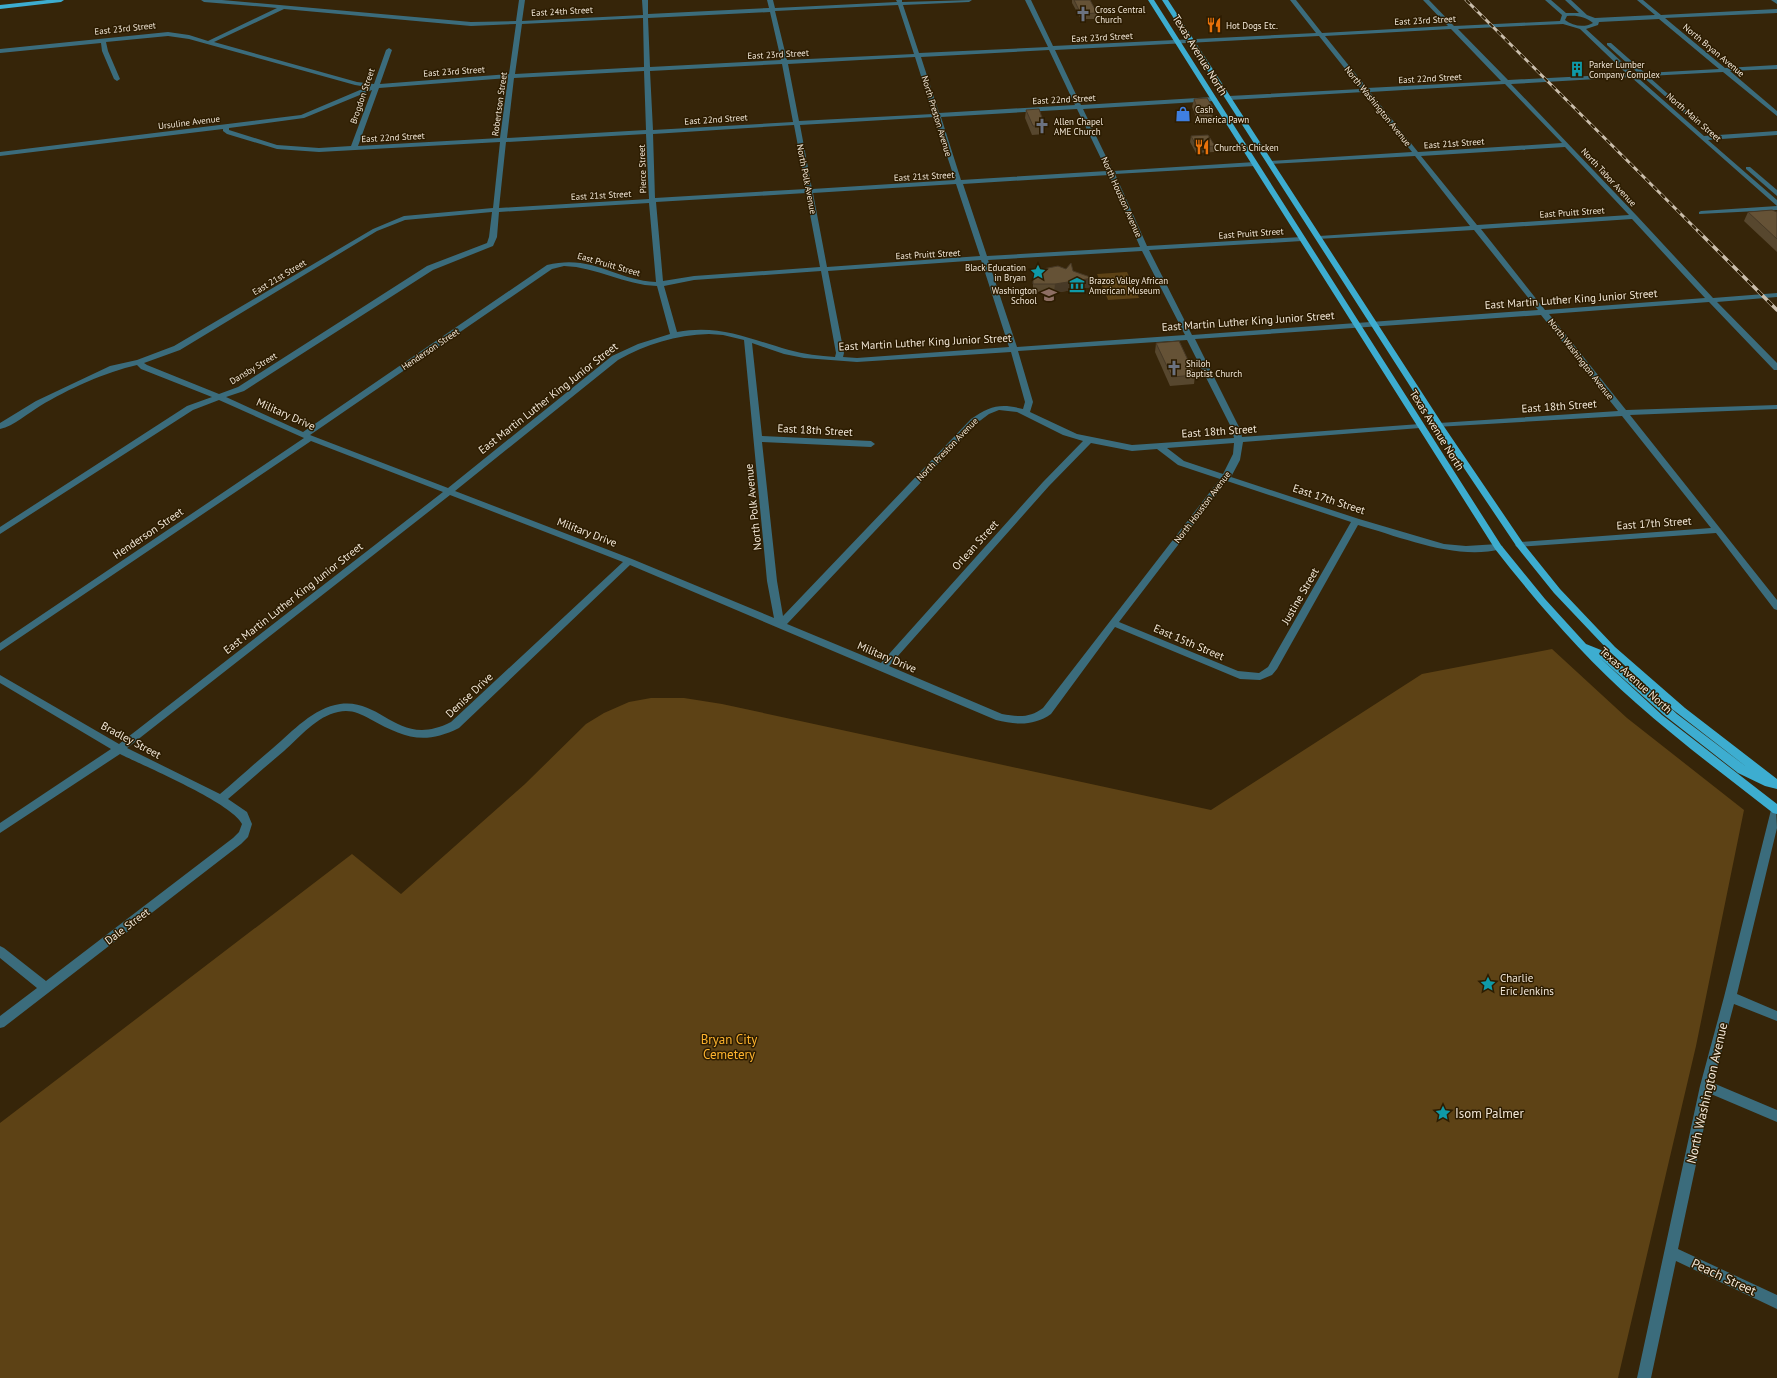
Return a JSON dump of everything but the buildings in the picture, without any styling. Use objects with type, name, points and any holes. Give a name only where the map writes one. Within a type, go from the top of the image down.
[{"type":"main road","points":[[0,7],[61,0]]},
{"type":"main road","name":"Texas Avenue North","points":[[1151,0],[1498,547],[1538,597],[1582,646],[1622,685],[1662,720],[1777,810]]},
{"type":"main road","name":"Texas Avenue North","points":[[1165,0],[1376,325],[1439,425],[1520,545],[1557,591],[1612,649],[1681,711],[1777,785]]},
{"type":"main road","points":[[1582,646],[1603,654],[1668,712],[1742,770],[1759,780],[1777,785]]},
{"type":"street","name":"East 24th Street","points":[[204,0],[471,24],[772,10],[900,2],[969,0]]},
{"type":"street","points":[[272,6],[281,0]]},
{"type":"street","name":"Robertson Street","points":[[495,210],[522,0]]},
{"type":"street","name":"Pierce Street","points":[[645,0],[649,132],[656,259],[660,284],[674,335]]},
{"type":"street","name":"North Polk Avenue","points":[[770,0],[785,62],[809,192],[825,268],[840,353],[838,359]]},
{"type":"street","name":"North Houston Avenue","points":[[1028,0],[1111,173],[1145,249],[1188,337],[1236,429],[1239,440],[1239,451],[1236,461],[1226,477],[1047,711],[1040,717],[1028,721]]},
{"type":"street","name":"North Washington Avenue","points":[[1293,0],[1718,530],[1777,607]]},
{"type":"street","name":"North Tabor Avenue","points":[[1426,0],[1567,145],[1711,300],[1777,368]]},
{"type":"street","points":[[1548,0],[1565,15],[1574,14],[1595,20],[1777,11]]},
{"type":"street","points":[[1568,0],[1585,16]]},
{"type":"street","name":"North Bryan Avenue","points":[[1640,0],[1777,114]]},
{"type":"street","name":"North Preston Avenue","points":[[780,625],[982,413],[1000,407],[1014,408],[1026,412],[1029,402],[985,259],[958,183],[900,2]]},
{"type":"street","points":[[208,43],[284,7]]},
{"type":"street","points":[[1564,22],[1562,18],[1565,15]]},
{"type":"street","points":[[1581,27],[1590,27],[1596,24],[1595,20]]},
{"type":"street","name":"East 23rd Street","points":[[0,51],[168,34],[189,37],[358,84],[375,86],[512,76],[1564,22],[1581,27]]},
{"type":"street","name":"North Main Street","points":[[1581,27],[1633,76],[1704,134],[1777,204]]},
{"type":"street","name":"North Main Street","points":[[1590,27],[1689,116]]},
{"type":"street","points":[[103,40],[117,79]]},
{"type":"street","name":"Brogdon Street","points":[[354,148],[388,50]]},
{"type":"street","name":"East 22nd Street","points":[[1229,98],[1777,67]]},
{"type":"street","name":"Ursuline Avenue","points":[[0,154],[302,117],[375,86]]},
{"type":"street","name":"East 22nd Street","points":[[226,127],[226,131],[229,133],[277,147],[319,150],[1214,99]]},
{"type":"street","points":[[1704,134],[1712,137],[1777,133]]},
{"type":"street","name":"North Main Street","points":[[1712,137],[1777,194]]},
{"type":"street","name":"East 21st Street","points":[[1270,163],[1567,145]]},
{"type":"street","name":"East 21st Street","points":[[0,427],[39,404],[113,368],[139,362],[177,348],[375,230],[396,220],[418,215],[1255,164]]},
{"type":"street","points":[[1701,213],[1777,208]]},
{"type":"street","name":"Dansby Street","points":[[0,531],[190,408],[221,398],[241,389],[430,268],[445,260],[480,249],[490,244],[493,237],[495,210]]},
{"type":"street","name":"East Pruitt Street","points":[[1319,238],[1635,217]]},
{"type":"street","name":"East Pruitt Street","points":[[557,264],[574,263],[630,281],[645,284],[660,284],[692,279],[825,268],[1302,239]]},
{"type":"street","name":"Henderson Street","points":[[0,648],[307,437],[550,267],[557,264]]},
{"type":"street","name":"East Martin Luther King Junior Street","points":[[0,829],[119,749],[450,491],[615,358],[634,347],[654,339],[674,335],[699,333],[723,334],[748,339],[788,352],[811,357],[857,360],[1376,325],[1777,295]]},
{"type":"street","name":"North Polk Avenue","points":[[748,339],[772,581],[780,625]]},
{"type":"street","name":"Military Drive","points":[[139,362],[144,367],[221,398],[307,437],[629,561],[1000,717],[1028,721]]},
{"type":"street","name":"East 18th Street","points":[[1439,425],[1623,413],[1777,407]]},
{"type":"street","name":"East 18th Street","points":[[1026,412],[1065,433],[1089,440],[1132,448],[1420,426]]},
{"type":"street","name":"East 18th Street","points":[[757,439],[872,444]]},
{"type":"street","name":"Orlean Street","points":[[882,668],[1046,484],[1089,440]]},
{"type":"street","name":"East 17th Street","points":[[1160,447],[1181,463],[1356,521],[1444,547],[1466,549],[1498,547]]},
{"type":"street","name":"Justine Street","points":[[1258,677],[1267,674],[1272,668],[1356,521]]},
{"type":"street","name":"East 17th Street","points":[[1520,545],[1718,530]]},
{"type":"street","name":"Denise Drive","points":[[221,799],[322,713],[346,707],[354,708],[364,711],[406,733],[427,735],[445,731],[455,725],[629,561]]},
{"type":"street","name":"East 15th Street","points":[[1113,623],[1235,674],[1246,677],[1258,677]]},
{"type":"street","name":"Bradley Street","points":[[0,678],[119,749],[221,799],[243,815],[247,824]]},
{"type":"street","name":"North Washington Avenue","points":[[1644,1378],[1706,1086],[1777,810]]},
{"type":"street","name":"Dale Street","points":[[0,1023],[237,841],[244,834],[247,824]]},
{"type":"street","points":[[0,951],[46,988]]},
{"type":"street","points":[[1730,997],[1777,1016]]},
{"type":"street","points":[[1706,1086],[1777,1116]]},
{"type":"street","name":"Peach Street","points":[[1671,1252],[1777,1302]]},
{"type":"green space","points":[[1127,272],[1139,298],[1108,300],[1097,274]]},
{"type":"green space","name":"Bryan City Cemetery","points":[[1552,649],[1627,718],[1744,810],[1696,1046],[1618,1378],[0,1378],[0,1123],[352,854],[401,894],[525,784],[586,724],[604,713],[629,702],[651,698],[684,698],[722,704],[1211,810],[1422,674]]},
{"type":"railway","points":[[1466,0],[1699,232]]},
{"type":"railway","points":[[1699,232],[1777,310]]},
{"type":"place","name":"Cross Central Church","points":[[1083,14]]},
{"type":"place","name":"Hot Dogs Etc.","points":[[1214,25]]},
{"type":"place","name":"Parker Lumber Company Complex","points":[[1577,69]]},
{"type":"place","name":"Cash America Pawn","points":[[1183,114]]},
{"type":"place","name":"Allen Chapel AME Church","points":[[1042,126]]},
{"type":"place","name":"Church's Chicken","points":[[1202,147]]},
{"type":"place","name":"Black Education in Bryan","points":[[1038,272]]},
{"type":"place","name":"Brazos Valley African American Museum","points":[[1077,285]]},
{"type":"place","name":"Washington School","points":[[1049,295]]},
{"type":"place","name":"Shiloh Baptist Church","points":[[1174,368]]},
{"type":"place","name":"Charlie Eric Jenkins","points":[[1488,984]]},
{"type":"place","name":"Isom Palmer","points":[[1443,1113]]}]
